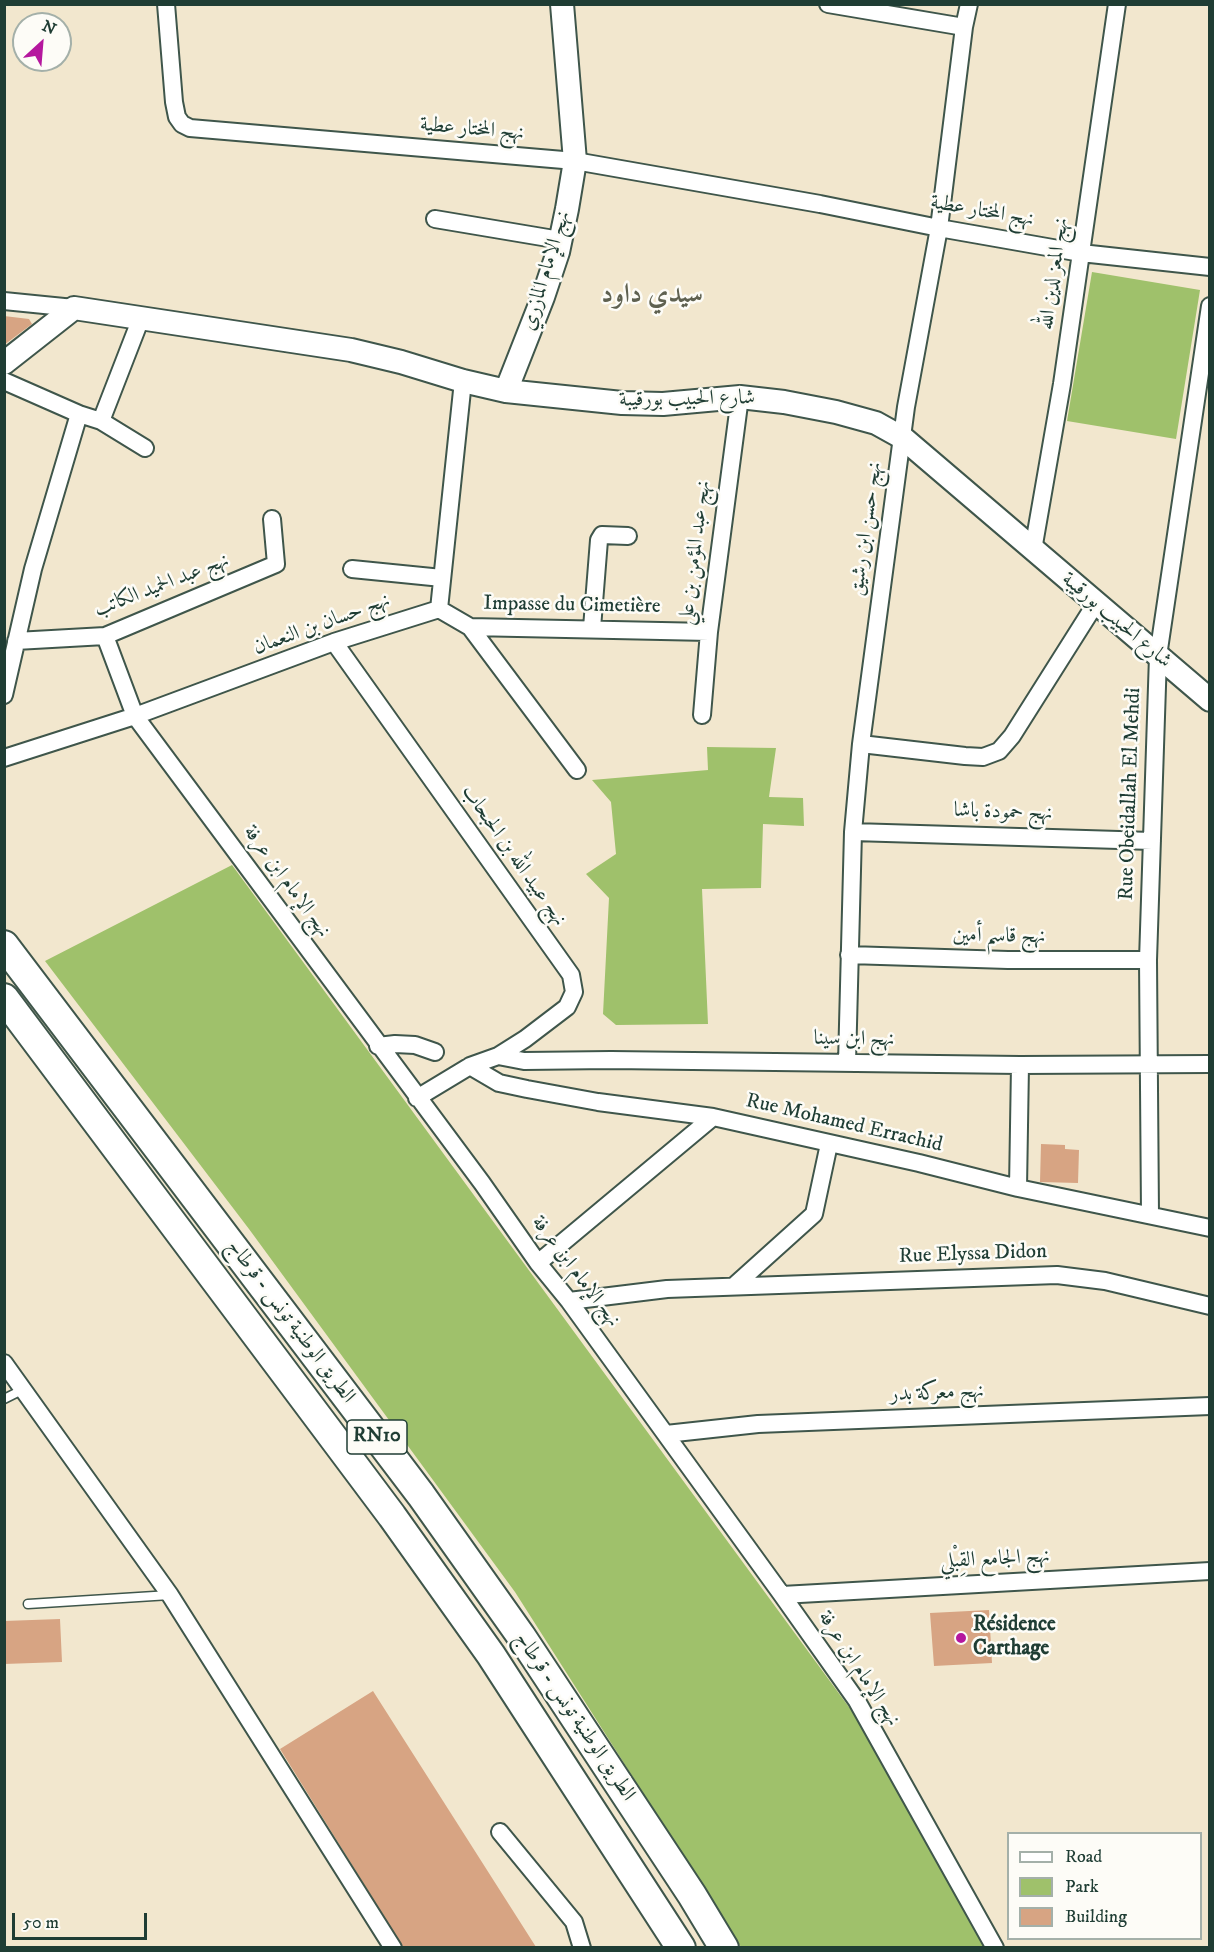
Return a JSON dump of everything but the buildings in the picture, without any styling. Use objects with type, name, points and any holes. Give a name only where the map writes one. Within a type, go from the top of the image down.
[{"type":"highway","name":"الطريق الوطنية تونس - قرطاج","points":[[4,945],[421,1495],[521,1636],[692,1895],[723,1947]]},
{"type":"highway","name":"الطريق الوطنية تونس - قرطاج","points":[[4,998],[392,1516],[491,1655],[681,1947]]},
{"type":"street","name":"نهج المختار عطية","points":[[166,4],[174,102],[177,117],[182,124],[190,128],[575,161],[1081,253],[1209,267]]},
{"type":"street","name":"نهج الإمام المازري","points":[[506,391],[543,297],[560,240],[575,161],[562,4]]},
{"type":"street","points":[[828,4],[964,27]]},
{"type":"street","name":"نهج حسن ابن رشيق","points":[[847,1063],[853,832],[861,744],[903,438],[939,228],[964,27],[969,4]]},
{"type":"street","name":"نهج المعز لدين الله","points":[[1033,550],[1062,384],[1117,4]]},
{"type":"street","points":[[435,219],[560,240]]},
{"type":"street","points":[[4,300],[74,308]]},
{"type":"street","name":"Rue Obeidallah El Mehdi","points":[[1150,1215],[1148,960],[1158,656],[1209,306]]},
{"type":"street","points":[[4,363],[74,308]]},
{"type":"street","name":"شارع الحبيب بورقيبة","points":[[74,308],[351,350],[506,391],[663,404],[740,397],[784,402],[836,412],[876,423],[903,438],[1209,700]]},
{"type":"street","points":[[101,421],[141,318]]},
{"type":"street","points":[[4,381],[79,414],[101,421],[145,448]]},
{"type":"street","points":[[439,609],[463,381]]},
{"type":"street","name":"نهج عبد المؤمن بن علي","points":[[702,715],[709,632],[740,397]]},
{"type":"street","points":[[4,695],[33,569],[79,414]]},
{"type":"street","name":"نهج عبد الحميد الكاتب","points":[[16,641],[105,636],[276,564],[272,519]]},
{"type":"street","points":[[592,628],[599,540],[602,536],[628,536]]},
{"type":"street","points":[[352,569],[442,578]]},
{"type":"street","points":[[861,744],[983,757],[999,751],[1012,736],[1096,603]]},
{"type":"street","name":"Impasse du Cimetière","points":[[439,609],[470,627],[577,770]]},
{"type":"street","name":"نهج حسان بن النعمان","points":[[4,758],[135,716],[334,642],[439,609]]},
{"type":"street","name":"Impasse du Cimetière","points":[[470,627],[709,632]]},
{"type":"street","name":"نهج الإمام ابن عرفة","points":[[105,636],[135,716],[482,1183],[538,1263],[569,1301],[856,1701],[995,1947]]},
{"type":"street","name":"نهج عبيد الله بن الحبحاب","points":[[334,642],[571,975],[573,992],[567,1006],[498,1056],[471,1066],[417,1098]]},
{"type":"street","name":"نهج حمودة باشا","points":[[853,832],[1152,840]]},
{"type":"street","name":"نهج قاسم أمين","points":[[849,955],[1008,960],[1148,960]]},
{"type":"street","points":[[378,1046],[415,1045],[435,1052]]},
{"type":"street","name":"نهج ابن سينا","points":[[498,1056],[525,1061],[1020,1065],[1209,1064]]},
{"type":"street","points":[[1018,1188],[1020,1065]]},
{"type":"street","name":"Rue Mohamed Errachid","points":[[471,1066],[499,1083],[598,1102],[712,1117],[919,1162],[1018,1188],[1209,1228]]},
{"type":"street","points":[[538,1263],[712,1117]]},
{"type":"street","points":[[734,1286],[813,1214],[829,1144]]},
{"type":"street","name":"Rue Elyssa Didon","points":[[569,1301],[667,1289],[1058,1275],[1105,1281],[1209,1306]]},
{"type":"street","points":[[4,1363],[170,1595],[393,1947]]},
{"type":"street","name":"نهج معركة بدر","points":[[666,1434],[758,1424],[1209,1406]]},
{"type":"street","name":"نهج الجامع القِبْلي","points":[[782,1595],[1209,1571]]},
{"type":"street","points":[[500,1833],[574,1922],[582,1947]]},
{"type":"lane","points":[[4,1398],[24,1389]]},
{"type":"lane","points":[[28,1604],[170,1595]]},
{"type":"green space","points":[[1092,272],[1200,290],[1176,439],[1067,421]]},
{"type":"green space","points":[[707,747],[776,748],[769,797],[803,798],[804,826],[763,824],[761,888],[702,889],[708,1024],[616,1025],[603,1014],[609,898],[586,874],[616,854],[611,802],[592,780],[708,770]]},
{"type":"green space","points":[[232,865],[854,1714],[992,1947],[741,1947],[515,1592],[249,1229],[45,961]]},
{"type":"place","name":"Résidence Carthage","points":[[961,1638]]},
{"type":"district","name":"سيدي داود","points":[[652,296]]}]
